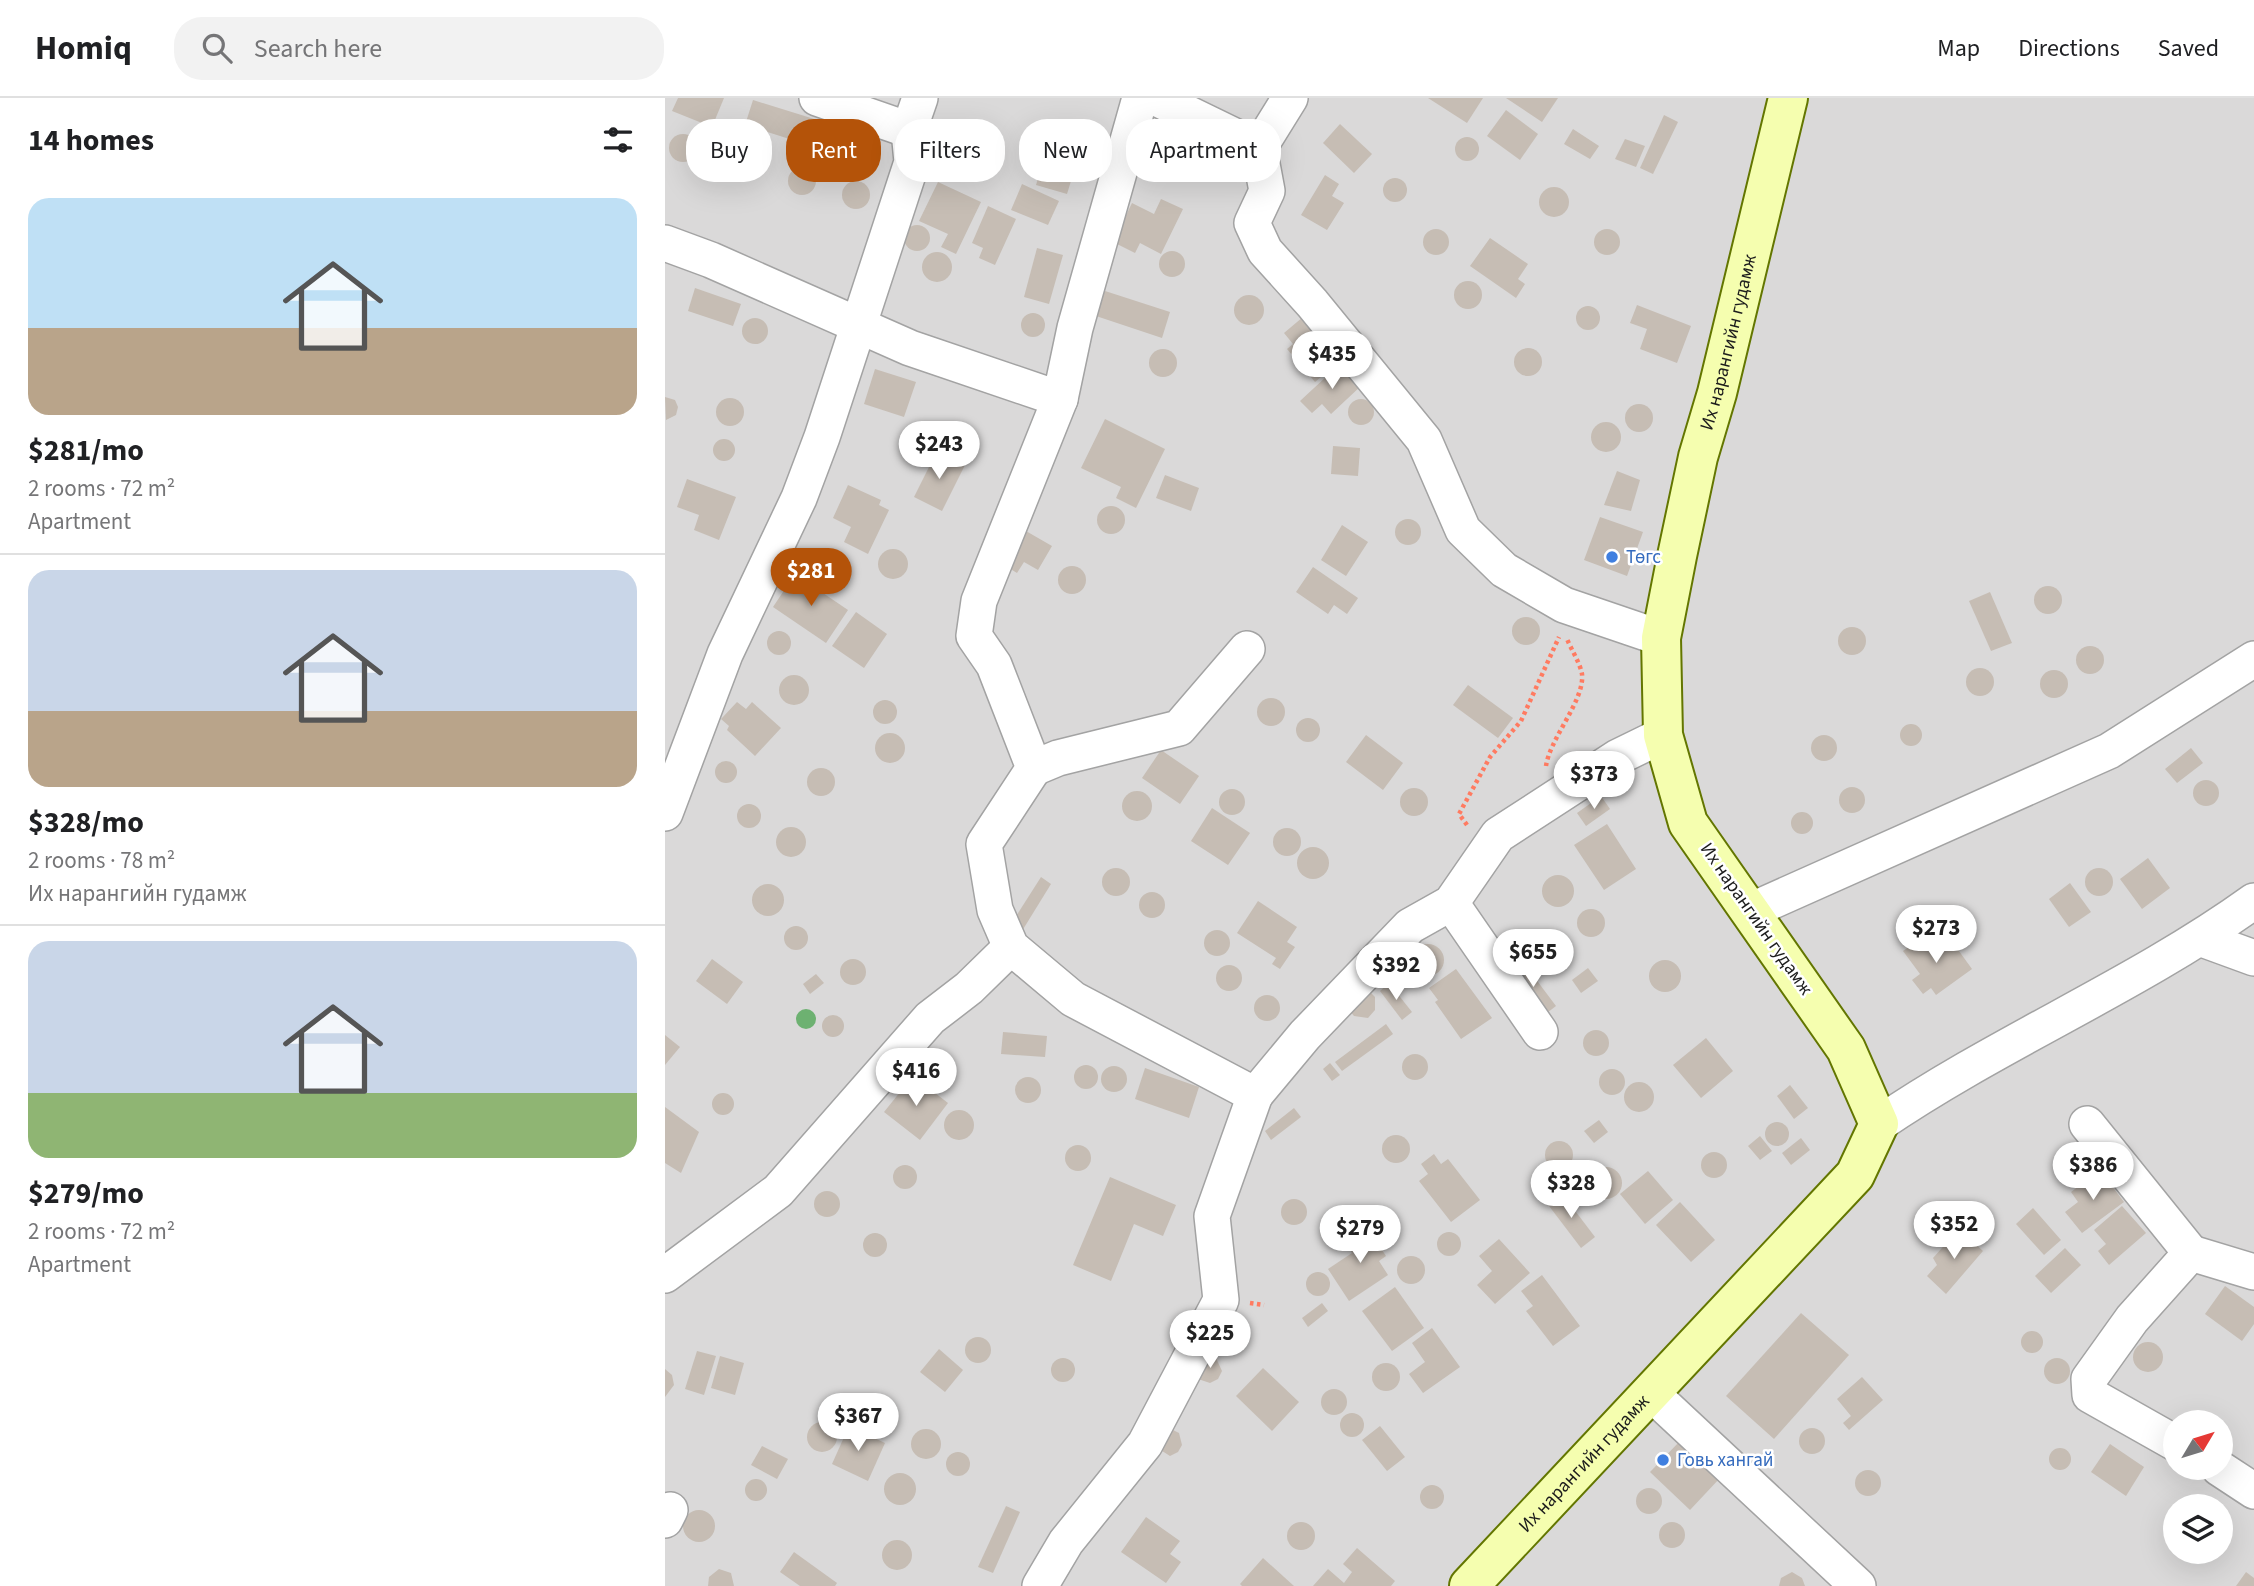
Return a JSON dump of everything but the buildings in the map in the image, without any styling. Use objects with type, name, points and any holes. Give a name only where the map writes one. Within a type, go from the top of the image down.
[{"type":"main road","name":"Их нарангийн гудамж","points":[[1469,1586],[1855,1175],[1879,1124],[1846,1049],[1688,823],[1664,735],[1661,638],[1697,457],[1717,393],[1788,98]]},
{"type":"street","points":[[665,813],[725,654],[799,498],[912,162],[915,114],[817,98]]},
{"type":"street","points":[[1034,768],[1003,684],[974,636],[979,601],[1060,399],[1075,328],[1140,98]]},
{"type":"street","points":[[1156,98],[1199,119]]},
{"type":"street","points":[[1277,119],[1290,98]]},
{"type":"street","points":[[1265,182],[1267,191],[1252,223],[1265,251],[1312,303],[1424,440],[1463,530],[1504,569],[1564,605],[1661,638]]},
{"type":"street","points":[[665,243],[911,348],[1060,399]]},
{"type":"street","points":[[1247,649],[1179,728],[1058,758],[1034,768],[984,844],[995,910],[1011,947],[1073,999],[1255,1095]]},
{"type":"street","points":[[1750,911],[2109,751],[2254,659]]},
{"type":"street","points":[[1040,1586],[1066,1542],[1145,1444],[1221,1300],[1212,1216],[1255,1095],[1305,1035],[1410,926],[1451,903],[1498,835],[1618,757],[1664,735]]},
{"type":"street","points":[[1879,1124],[1940,1083],[2202,939],[2254,901]]},
{"type":"street","points":[[1451,903],[1541,1031]]},
{"type":"street","points":[[2202,939],[2254,958]]},
{"type":"street","points":[[665,1275],[778,1191],[930,1018],[969,988],[1011,947]]},
{"type":"street","points":[[2087,1124],[2191,1252],[2254,1272]]},
{"type":"street","points":[[2163,1436],[2091,1395],[2089,1379],[2132,1319],[2191,1252]]},
{"type":"street","points":[[1652,1394],[1858,1586]]},
{"type":"street","points":[[2233,1477],[2254,1491]]},
{"type":"path","points":[[1498,835],[1468,826],[1459,814],[1490,757],[1521,720],[1558,644],[1561,625],[1582,676],[1571,711],[1548,750]]},
{"type":"shaded area","points":[[665,98],[2254,98],[2254,1586],[665,1586]]},
{"type":"place","name":"Төгс","points":[[1612,557]]},
{"type":"place","name":"Говь хангай","points":[[1663,1460]]}]
